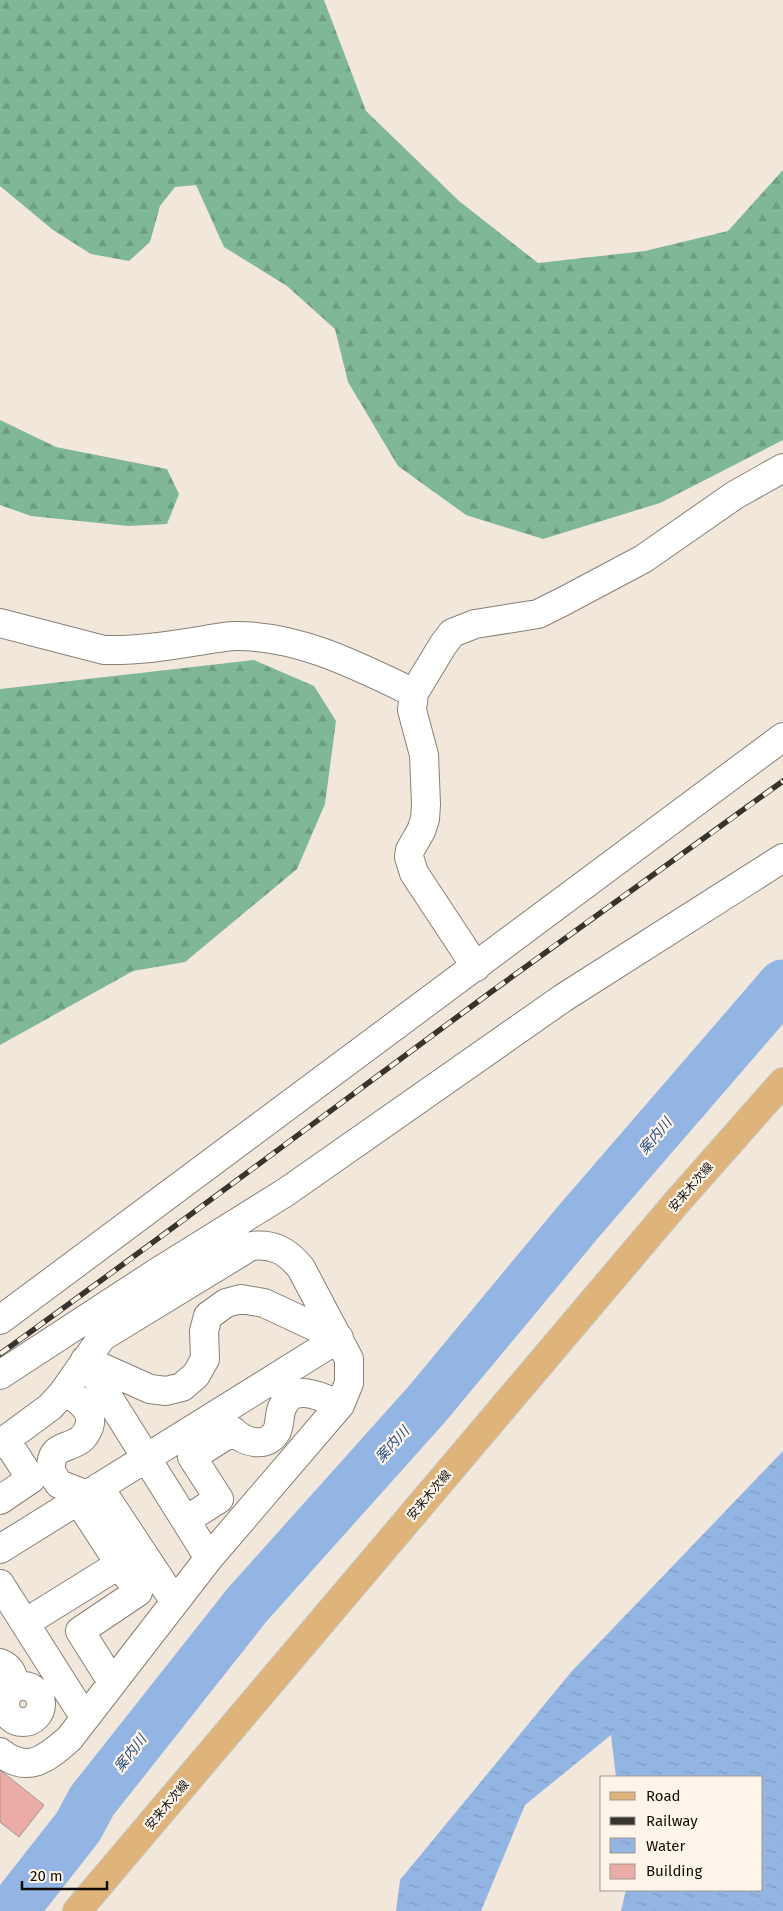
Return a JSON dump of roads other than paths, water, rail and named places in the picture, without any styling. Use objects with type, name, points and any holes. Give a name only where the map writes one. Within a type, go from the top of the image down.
[{"type":"main road","name":"安来木次線","points":[[77,1911],[677,1202],[783,1082]]},
{"type":"street","points":[[476,967],[414,873],[409,857],[410,850],[422,831],[425,819],[424,755],[412,710],[414,693],[443,644],[452,633],[475,624],[538,614],[564,601],[643,559],[735,495],[783,468]]},
{"type":"street","points":[[0,623],[104,650],[119,651],[232,636],[269,637],[288,641],[333,657],[414,693]]},
{"type":"street","points":[[0,1320],[783,737]]},
{"type":"street","points":[[0,1376],[156,1273],[286,1192],[563,998],[783,858]]},
{"type":"street","points":[[0,1500],[31,1479],[3,1442],[50,1407],[65,1390],[102,1337],[251,1246],[259,1245],[282,1250],[301,1268],[349,1359],[349,1383],[340,1405],[209,1558],[66,1741],[46,1759],[34,1762],[21,1764],[7,1758],[0,1752]]},
{"type":"street","points":[[85,1360],[150,1389],[166,1391],[182,1386],[196,1375],[204,1359],[204,1331],[208,1316],[226,1303],[241,1299],[264,1303],[339,1338]]},
{"type":"street","points":[[4,1538],[88,1494],[339,1338]]},
{"type":"street","points":[[85,1360],[209,1558]]},
{"type":"street","points":[[65,1390],[87,1409],[90,1416],[89,1427],[86,1434],[78,1441],[58,1449],[52,1459],[51,1472],[59,1484],[88,1494],[175,1602]]},
{"type":"street","points":[[186,1520],[219,1499],[192,1457],[233,1432],[252,1443],[267,1440],[277,1430],[282,1405],[292,1395],[310,1393],[340,1405]]},
{"type":"street","points":[[88,1494],[120,1564],[138,1592],[80,1631],[112,1682]]},
{"type":"street","points":[[25,1623],[120,1564]]},
{"type":"street","points":[[0,1584],[84,1718]]},
{"type":"street","points":[[0,1663],[10,1670],[14,1682],[10,1692],[0,1698]]},
{"type":"street","points":[[37,1716],[66,1741]]},
{"type":"water","points":[[783,1451],[783,1911],[621,1911],[626,1891],[763,1891],[763,1776],[616,1776],[611,1735],[525,1805],[481,1911],[396,1911],[400,1880],[572,1671]]},
{"type":"waterway","name":"案内川","points":[[12,1911],[78,1827],[92,1801],[247,1605],[427,1404],[579,1221],[783,985]]},
{"type":"railway","points":[[0,1354],[491,992],[783,781]]}]
